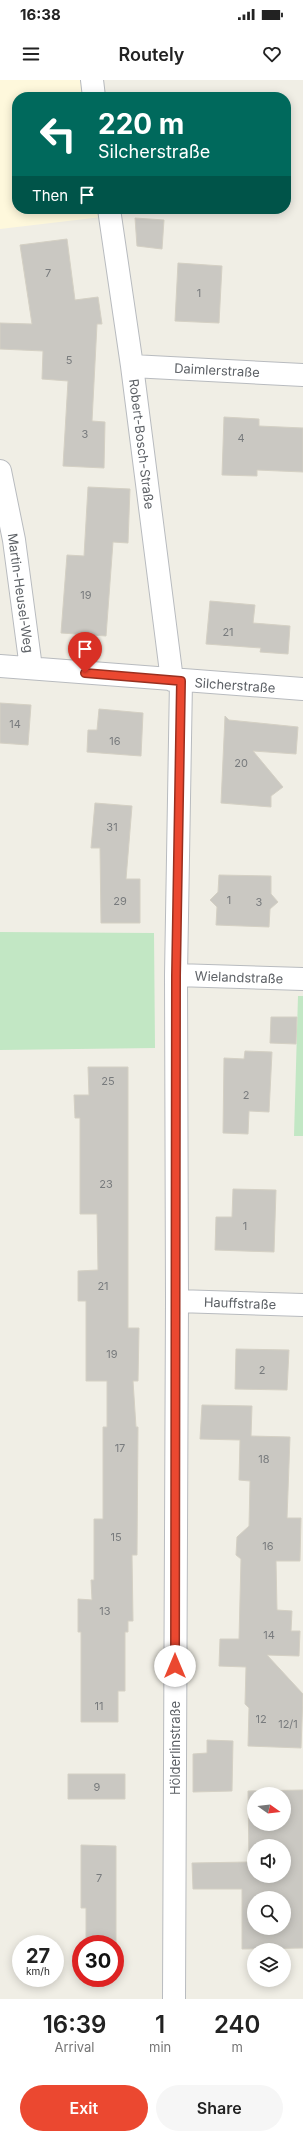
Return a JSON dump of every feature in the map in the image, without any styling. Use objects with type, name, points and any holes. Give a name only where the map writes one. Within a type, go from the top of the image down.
[{"type":"street","points":[[92,80],[93,92]]},
{"type":"street","name":"Robert-Bosch-Straße","points":[[110,214],[176,681]]},
{"type":"street","name":"Daimlerstraße","points":[[132,366],[303,375]]},
{"type":"street","name":"Martin-Heusel-Weg","points":[[0,471],[14,540],[31,668]]},
{"type":"street","name":"Silcherstraße","points":[[0,666],[176,681],[303,689]]},
{"type":"street","name":"Hölderlinstraße","points":[[174,1999],[177,1301],[176,681]]},
{"type":"street","name":"Wielandstraße","points":[[176,976],[303,979]]},
{"type":"street","name":"Hauffstraße","points":[[177,1301],[303,1305]]},
{"type":"shaded area","points":[[0,80],[92,80],[93,92],[12,92],[12,214],[110,214],[110,216],[0,229]]},
{"type":"green space","points":[[0,932],[154,933],[155,1048],[0,1050]]},
{"type":"green space","points":[[298,996],[303,996],[303,1136],[294,1136]]},
{"type":"building","points":[[135,218],[164,220],[162,249],[137,246]]},
{"type":"building","points":[[67,239],[75,300],[98,297],[102,324],[97,324],[92,421],[105,422],[104,468],[63,466],[68,381],[42,379],[43,351],[0,349],[0,323],[32,324],[20,245]]},
{"type":"building","points":[[178,263],[222,266],[219,323],[175,321]]},
{"type":"building","points":[[224,417],[259,419],[259,426],[303,428],[303,472],[257,470],[257,476],[222,475]]},
{"type":"building","points":[[88,487],[130,489],[128,543],[113,542],[106,636],[61,633],[67,555],[84,556]]},
{"type":"building","points":[[210,601],[255,605],[253,623],[290,626],[288,654],[260,652],[261,648],[206,644]]},
{"type":"building","points":[[0,703],[31,705],[28,745],[0,743]]},
{"type":"building","points":[[99,709],[143,713],[141,756],[87,752],[88,730],[97,730]]},
{"type":"building","points":[[225,716],[229,720],[298,727],[296,754],[253,751],[283,787],[271,796],[271,807],[221,803]]},
{"type":"building","points":[[95,803],[132,806],[126,879],[140,879],[140,923],[101,923],[100,848],[91,848]]},
{"type":"building","points":[[219,875],[271,876],[271,894],[278,902],[270,909],[269,927],[216,925],[217,907],[210,900],[218,892]]},
{"type":"building","points":[[271,1017],[297,1017],[296,1044],[270,1043]]},
{"type":"building","points":[[245,1051],[272,1052],[269,1112],[249,1111],[248,1134],[223,1133],[224,1058],[244,1059]]},
{"type":"building","points":[[88,1067],[128,1067],[128,1328],[139,1328],[138,1381],[133,1381],[136,1427],[138,1427],[137,1555],[132,1555],[133,1621],[128,1621],[128,1632],[125,1632],[125,1691],[118,1691],[118,1722],[81,1722],[81,1632],[78,1632],[78,1599],[92,1600],[91,1580],[94,1580],[94,1519],[103,1519],[103,1427],[107,1427],[107,1381],[86,1381],[86,1301],[78,1301],[78,1271],[98,1270],[97,1214],[80,1214],[80,1118],[75,1118],[74,1095],[89,1095]]},
{"type":"building","points":[[233,1189],[276,1190],[274,1252],[215,1250],[216,1217],[232,1217]]},
{"type":"building","points":[[236,1349],[289,1350],[287,1390],[235,1389]]},
{"type":"building","points":[[202,1405],[252,1406],[251,1436],[290,1437],[287,1518],[301,1518],[300,1561],[276,1561],[277,1610],[292,1611],[291,1631],[300,1631],[299,1656],[267,1655],[303,1694],[301,1748],[248,1746],[249,1708],[245,1704],[246,1667],[219,1666],[220,1639],[239,1639],[241,1559],[236,1555],[237,1537],[249,1526],[250,1481],[239,1480],[240,1440],[200,1439]]},
{"type":"building","points":[[207,1740],[233,1741],[232,1791],[193,1792],[193,1754],[207,1753]]},
{"type":"building","points":[[68,1774],[125,1774],[125,1799],[68,1799]]},
{"type":"building","points":[[291,1790],[303,1790],[303,1948],[291,1948],[291,1943],[247,1943],[247,1949],[242,1949],[242,1889],[193,1889],[192,1863],[247,1862],[247,1883],[291,1883],[291,1839],[249,1839],[249,1831],[291,1831]]},
{"type":"building","points":[[81,1845],[116,1846],[116,1935],[86,1935],[86,1908],[81,1908]]},
{"type":"route","points":[[85,673],[181,681],[176,976],[177,1301],[175,1666]]}]
